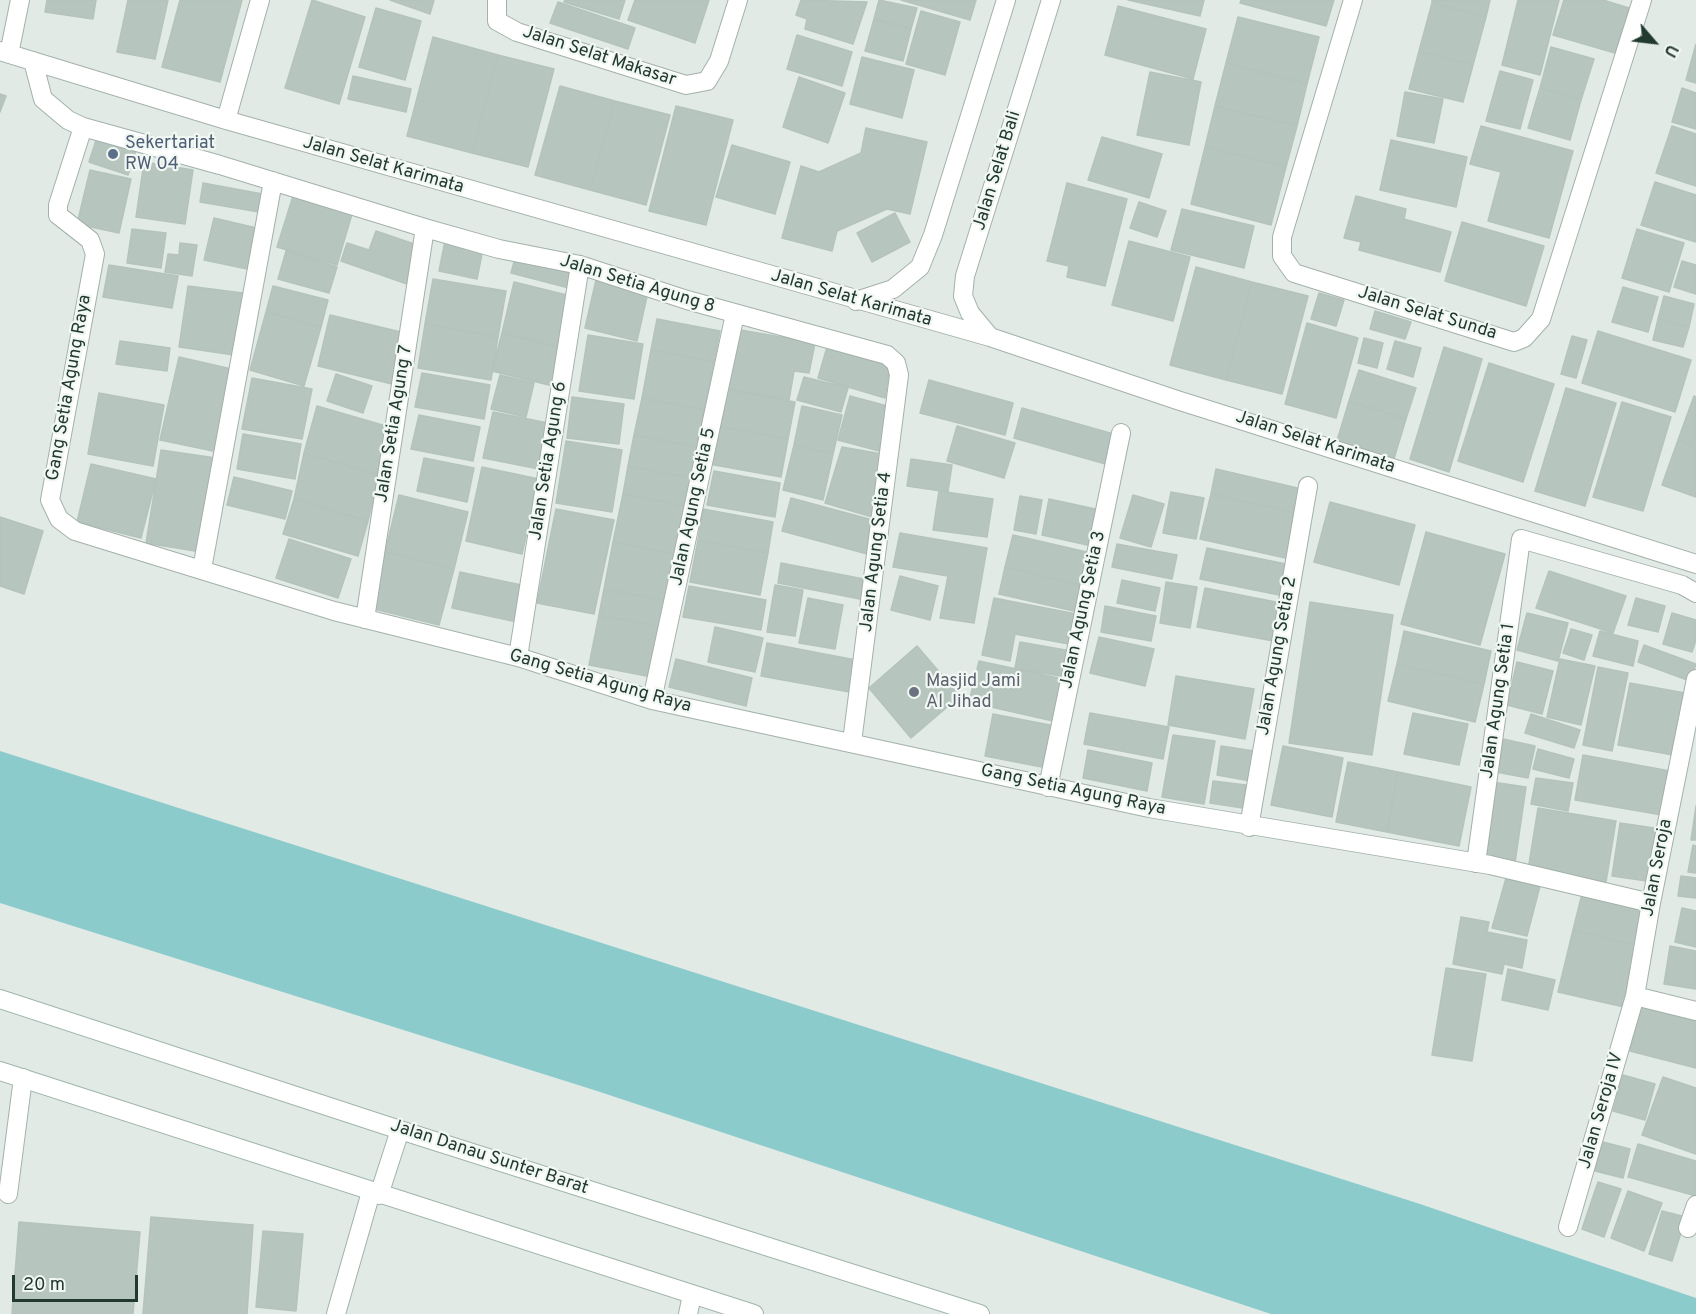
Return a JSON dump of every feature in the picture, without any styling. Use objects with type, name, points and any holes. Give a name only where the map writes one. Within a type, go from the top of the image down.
[{"type":"street","points":[[5,52],[20,0]]},
{"type":"street","points":[[226,120],[260,0]]},
{"type":"street","name":"Jalan Selat Makasar","points":[[497,0],[497,21],[518,32],[686,85],[707,81],[719,61],[738,0]]},
{"type":"street","points":[[856,301],[892,290],[920,267],[933,235],[1006,0]]},
{"type":"street","name":"Jalan Selat Bali","points":[[990,338],[970,313],[963,296],[965,276],[1051,0]]},
{"type":"street","name":"Jalan Selat Sunda","points":[[1353,0],[1282,237],[1282,256],[1294,273],[1514,342],[1524,338],[1541,319],[1642,0]]},
{"type":"street","name":"Jalan Selat Karimata","points":[[5,52],[226,120],[990,338],[1177,400],[1696,564]]},
{"type":"street","points":[[33,61],[43,99],[68,120],[83,127]]},
{"type":"street","name":"Jalan Setia Agung 8","points":[[83,127],[499,249],[580,265],[735,314],[887,356],[896,363]]},
{"type":"street","name":"Gang Setia Agung Raya","points":[[83,127],[58,205],[58,215],[90,240],[95,254],[50,500],[59,519],[75,531],[365,619],[518,657],[652,700],[809,735],[852,742],[1048,787],[1249,827],[1476,863],[1651,903]]},
{"type":"street","points":[[202,569],[273,181]]},
{"type":"street","name":"Jalan Setia Agung 7","points":[[365,619],[426,228]]},
{"type":"street","name":"Jalan Setia Agung 6","points":[[518,657],[580,265]]},
{"type":"street","name":"Jalan Agung Setia 5","points":[[652,700],[735,314]]},
{"type":"street","name":"Jalan Agung Setia 4","points":[[852,742],[892,431],[898,375],[896,363]]},
{"type":"street","name":"Jalan Agung Setia 3","points":[[1048,787],[1121,433]]},
{"type":"street","name":"Jalan Agung Setia 2","points":[[1249,827],[1308,486]]},
{"type":"street","name":"Jalan Agung Setia 1","points":[[1476,863],[1521,539],[1689,589]]},
{"type":"street","name":"Jalan Seroja","points":[[1635,996],[1651,903],[1696,679]]},
{"type":"street","points":[[1635,996],[1696,1011]]},
{"type":"street","name":"Jalan Seroja IV","points":[[1568,1227],[1635,996]]},
{"type":"street","name":"Jalan Danau Sunter Barat","points":[[0,999],[400,1130],[980,1314]]},
{"type":"street","points":[[0,1071],[375,1194],[754,1314]]},
{"type":"street","points":[[8,1194],[23,1078]]},
{"type":"street","points":[[336,1314],[375,1194],[400,1130]]},
{"type":"street","points":[[1688,1228],[1696,1205]]},
{"type":"street","points":[[688,1314],[692,1295]]},
{"type":"water","points":[[0,751],[1420,1204],[1696,1298],[1696,1314],[1271,1314],[594,1090],[0,903]]},
{"type":"building","points":[[47,0],[96,0],[93,19],[45,12]]},
{"type":"building","points":[[128,0],[168,0],[155,59],[117,52]]},
{"type":"building","points":[[180,0],[242,0],[220,82],[162,67]]},
{"type":"building","points":[[312,0],[365,17],[339,104],[285,88]]},
{"type":"building","points":[[390,0],[434,0],[430,14]]},
{"type":"building","points":[[565,0],[625,0],[619,19],[564,2]]},
{"type":"building","points":[[635,0],[709,0],[695,43],[628,20]]},
{"type":"building","points":[[801,0],[867,2],[853,44],[805,29],[807,19],[796,15]]},
{"type":"building","points":[[879,0],[917,8],[911,29],[874,19]]},
{"type":"building","points":[[901,0],[976,0],[970,20]]},
{"type":"building","points":[[1128,0],[1204,0],[1200,16]]},
{"type":"building","points":[[1241,0],[1334,0],[1326,26],[1240,3]]},
{"type":"building","points":[[1432,0],[1490,0],[1486,17],[1432,3]]},
{"type":"building","points":[[1518,0],[1559,0],[1540,75],[1502,65]]},
{"type":"building","points":[[1564,0],[1603,0],[1629,8],[1615,53],[1553,35]]},
{"type":"building","points":[[558,2],[635,28],[628,49],[550,23]]},
{"type":"building","points":[[1432,3],[1486,17],[1473,65],[1419,51]]},
{"type":"building","points":[[1118,6],[1206,29],[1193,79],[1105,55]]},
{"type":"building","points":[[376,8],[421,21],[405,80],[359,67]]},
{"type":"building","points":[[921,11],[960,22],[945,75],[906,64]]},
{"type":"building","points":[[1238,17],[1319,37],[1307,84],[1226,63]]},
{"type":"building","points":[[874,19],[911,29],[903,61],[865,51]]},
{"type":"building","points":[[797,35],[852,52],[842,86],[787,69]]},
{"type":"building","points":[[433,37],[498,55],[472,153],[407,136]]},
{"type":"building","points":[[1696,44],[1696,83],[1686,80]]},
{"type":"building","points":[[1551,47],[1594,59],[1581,100],[1540,88]]},
{"type":"building","points":[[1419,51],[1473,65],[1463,102],[1409,89]]},
{"type":"building","points":[[498,55],[554,69],[528,167],[472,153]]},
{"type":"building","points":[[862,57],[914,70],[902,118],[850,104]]},
{"type":"building","points":[[1226,63],[1307,84],[1297,126],[1215,106]]},
{"type":"building","points":[[1500,71],[1533,80],[1520,129],[1486,121]]},
{"type":"building","points":[[1150,72],[1201,82],[1189,145],[1137,135]]},
{"type":"building","points":[[353,76],[411,89],[406,112],[348,99]]},
{"type":"building","points":[[799,77],[845,93],[828,143],[783,127]]},
{"type":"building","points":[[560,86],[615,101],[590,190],[535,175]]},
{"type":"building","points":[[1540,88],[1581,100],[1570,140],[1528,128]]},
{"type":"building","points":[[1682,88],[1696,93],[1696,129],[1672,122]]},
{"type":"building","points":[[1405,92],[1443,99],[1434,143],[1397,136]]},
{"type":"building","points":[[0,94],[6,96],[0,112]]},
{"type":"building","points":[[615,101],[670,115],[646,205],[590,190]]},
{"type":"building","points":[[676,106],[733,120],[706,225],[649,211]]},
{"type":"building","points":[[1215,106],[1297,126],[1286,167],[1205,147]]},
{"type":"building","points":[[1481,126],[1573,151],[1549,238],[1488,221],[1501,172],[1470,164]]},
{"type":"building","points":[[1672,126],[1696,134],[1696,186],[1656,173]]},
{"type":"building","points":[[866,128],[927,142],[910,214],[887,209],[837,231],[832,251],[782,238],[801,166],[819,172],[861,153]]},
{"type":"building","name":"Sekertariat RW 04","points":[[98,134],[137,147],[128,175],[89,162]]},
{"type":"building","points":[[1102,137],[1162,154],[1149,198],[1088,180]]},
{"type":"building","points":[[1391,140],[1467,157],[1456,207],[1380,190]]},
{"type":"building","points":[[732,145],[790,162],[775,214],[716,197]]},
{"type":"building","points":[[1205,147],[1286,167],[1271,225],[1191,204]]},
{"type":"building","points":[[144,162],[193,170],[185,224],[136,217]]},
{"type":"building","points":[[90,170],[131,179],[119,233],[77,224]]},
{"type":"building","points":[[1655,182],[1696,195],[1696,242],[1641,225]]},
{"type":"building","points":[[203,183],[268,195],[265,213],[200,202]]},
{"type":"building","points":[[1067,183],[1127,199],[1105,286],[1067,277],[1069,266],[1047,261]]},
{"type":"building","points":[[293,196],[352,214],[337,265],[277,247]]},
{"type":"building","points":[[1356,196],[1406,209],[1404,219],[1451,232],[1440,272],[1359,250],[1361,242],[1344,238]]},
{"type":"building","points":[[1139,202],[1166,211],[1157,237],[1130,228]]},
{"type":"building","points":[[1182,209],[1254,226],[1244,268],[1171,250]]},
{"type":"building","points":[[895,213],[910,242],[872,262],[857,233]]},
{"type":"building","points":[[214,218],[261,229],[252,270],[204,260]]},
{"type":"building","points":[[1462,222],[1544,246],[1526,306],[1445,281]]},
{"type":"building","points":[[132,229],[166,233],[161,268],[127,263]]},
{"type":"building","points":[[1637,229],[1684,243],[1669,292],[1622,278]]},
{"type":"building","points":[[376,231],[420,246],[407,284],[341,261],[347,243],[369,250]]},
{"type":"building","points":[[445,241],[483,249],[477,279],[439,271]]},
{"type":"building","points":[[1129,241],[1190,257],[1173,321],[1112,305]]},
{"type":"building","points":[[180,243],[197,245],[192,276],[165,272],[168,254],[179,255]]},
{"type":"building","points":[[286,251],[337,267],[329,293],[278,279]]},
{"type":"building","points":[[515,258],[573,273],[569,288],[511,273]]},
{"type":"building","points":[[1682,261],[1696,265],[1696,294],[1674,287]]},
{"type":"building","points":[[109,265],[178,276],[172,308],[103,297]]},
{"type":"building","points":[[1196,267],[1252,282],[1226,380],[1170,365]]},
{"type":"building","points":[[433,279],[506,291],[498,337],[425,324]]},
{"type":"building","points":[[596,280],[648,292],[637,341],[585,328]]},
{"type":"building","points":[[514,282],[575,297],[562,348],[502,333]]},
{"type":"building","points":[[1252,282],[1308,296],[1282,394],[1226,380]]},
{"type":"building","points":[[188,286],[243,293],[234,355],[179,347]]},
{"type":"building","points":[[273,286],[328,300],[321,327],[266,312]]},
{"type":"building","points":[[1623,287],[1658,297],[1648,332],[1612,322]]},
{"type":"building","points":[[1319,293],[1344,300],[1336,326],[1311,319]]},
{"type":"building","points":[[1664,296],[1694,304],[1689,327],[1658,319]]},
{"type":"building","points":[[1375,311],[1411,322],[1405,339],[1370,329]]},
{"type":"building","points":[[266,312],[321,327],[304,386],[250,370]]},
{"type":"building","points":[[330,315],[405,333],[392,384],[318,366]]},
{"type":"building","points":[[657,319],[720,331],[714,362],[651,350]]},
{"type":"building","points":[[1658,319],[1689,327],[1683,347],[1653,340]]},
{"type":"building","points":[[1307,323],[1358,338],[1336,418],[1285,404]]},
{"type":"building","points":[[425,324],[498,337],[491,380],[418,368]]},
{"type":"building","points":[[735,329],[815,343],[809,373],[794,371],[789,400],[725,388]]},
{"type":"building","points":[[1598,331],[1691,360],[1675,412],[1582,383]]},
{"type":"building","points":[[502,333],[562,348],[553,386],[492,371]]},
{"type":"building","points":[[588,335],[643,344],[634,399],[579,391]]},
{"type":"building","points":[[1572,336],[1587,340],[1576,378],[1561,374]]},
{"type":"building","points":[[1364,338],[1383,343],[1377,368],[1358,363]]},
{"type":"building","points":[[120,341],[170,348],[167,371],[116,364]]},
{"type":"building","points":[[1395,341],[1421,348],[1413,377],[1387,369]]},
{"type":"building","points":[[827,347],[890,366],[885,398],[818,378]]},
{"type":"building","points":[[1444,347],[1482,359],[1449,472],[1410,459]]},
{"type":"building","points":[[651,350],[714,362],[704,410],[642,398]]},
{"type":"building","points":[[179,357],[236,370],[218,452],[160,440]]},
{"type":"building","points":[[1489,363],[1554,384],[1523,482],[1458,461]]},
{"type":"building","points":[[1359,370],[1416,388],[1406,419],[1349,401]]},
{"type":"building","points":[[422,373],[490,385],[484,419],[415,407]]},
{"type":"building","points":[[336,374],[372,386],[363,413],[327,401]]},
{"type":"building","points":[[500,375],[534,383],[526,417],[491,409]]},
{"type":"building","points":[[804,377],[848,388],[841,412],[797,400]]},
{"type":"building","points":[[252,378],[312,389],[302,439],[242,429]]},
{"type":"building","points":[[929,380],[1013,403],[1005,435],[920,413]]},
{"type":"building","points":[[1566,388],[1616,403],[1585,506],[1535,491]]},
{"type":"building","points":[[723,389],[795,402],[788,439],[716,426]]},
{"type":"building","points":[[99,393],[164,405],[153,466],[88,454]]},
{"type":"building","points":[[850,396],[891,407],[879,451],[838,440]]},
{"type":"building","points":[[1694,396],[1696,397],[1696,447],[1678,440]]},
{"type":"building","points":[[572,397],[624,404],[619,444],[567,438]]},
{"type":"building","points":[[642,398],[704,410],[697,447],[634,435]]},
{"type":"building","points":[[1349,401],[1406,419],[1393,462],[1336,444]]},
{"type":"building","points":[[1622,402],[1671,417],[1643,511],[1593,497]]},
{"type":"building","points":[[317,406],[393,428],[379,475],[304,453]]},
{"type":"building","points":[[802,406],[842,415],[833,454],[794,445]]},
{"type":"building","points":[[1022,408],[1117,435],[1109,465],[1014,438]]},
{"type":"building","points":[[493,412],[548,423],[539,469],[483,458]]},
{"type":"building","points":[[419,415],[480,427],[473,461],[411,449]]},
{"type":"building","points":[[716,426],[788,439],[781,477],[709,464]]},
{"type":"building","points":[[957,426],[1015,443],[1004,478],[947,461]]},
{"type":"building","points":[[243,434],[301,444],[295,479],[237,469]]},
{"type":"building","points":[[634,435],[697,447],[691,478],[628,466]]},
{"type":"building","points":[[1678,440],[1696,447],[1696,497],[1662,485]]},
{"type":"building","points":[[566,441],[622,450],[612,512],[556,503]]},
{"type":"building","points":[[794,445],[833,454],[823,500],[783,490]]},
{"type":"building","points":[[842,447],[882,454],[872,517],[825,503]]},
{"type":"building","points":[[161,450],[216,458],[201,552],[146,543]]},
{"type":"building","points":[[304,453],[379,475],[368,521],[294,499]]},
{"type":"building","points":[[424,458],[474,468],[467,502],[417,491]]},
{"type":"building","points":[[911,459],[952,465],[948,492],[907,486]]},
{"type":"building","points":[[91,464],[156,479],[141,538],[77,522]]},
{"type":"building","points":[[628,466],[691,478],[686,506],[623,494]]},
{"type":"building","points":[[482,467],[539,479],[522,554],[466,541]]},
{"type":"building","points":[[1216,469],[1306,490],[1300,514],[1211,494]]},
{"type":"building","points":[[714,471],[780,483],[775,517],[707,505]]},
{"type":"building","points":[[234,477],[292,491],[285,519],[227,505]]},
{"type":"building","points":[[939,491],[993,499],[987,537],[933,530]]},
{"type":"building","points":[[1171,492],[1204,498],[1196,539],[1163,533]]},
{"type":"building","points":[[623,494],[686,506],[676,554],[613,542]]},
{"type":"building","points":[[1211,494],[1300,514],[1290,559],[1200,539]]},
{"type":"building","points":[[399,495],[468,512],[454,569],[385,552]]},
{"type":"building","points":[[1133,495],[1164,504],[1151,547],[1120,538]]},
{"type":"building","points":[[1020,496],[1042,500],[1036,534],[1014,530]]},
{"type":"building","points":[[791,498],[880,522],[871,555],[782,531]]},
{"type":"building","points":[[294,499],[368,521],[358,556],[283,534]]},
{"type":"building","points":[[1049,499],[1100,510],[1092,546],[1042,535]]},
{"type":"building","points":[[1330,502],[1415,525],[1399,585],[1314,562]]},
{"type":"building","points":[[556,509],[614,520],[594,614],[537,603]]},
{"type":"building","points":[[703,509],[773,522],[768,553],[698,540]]},
{"type":"building","points":[[0,517],[43,531],[24,594],[0,586]]},
{"type":"building","points":[[1426,532],[1505,554],[1480,645],[1401,624]]},
{"type":"building","points":[[900,533],[987,548],[974,623],[940,618],[948,576],[893,567]]},
{"type":"building","points":[[1013,535],[1091,553],[1084,586],[1005,567]]},
{"type":"building","points":[[289,539],[351,559],[338,598],[276,578]]},
{"type":"building","points":[[698,540],[768,553],[760,595],[690,582]]},
{"type":"building","points":[[613,542],[676,554],[667,601],[604,589]]},
{"type":"building","points":[[1117,544],[1177,555],[1172,579],[1112,567]]},
{"type":"building","points":[[1207,548],[1291,565],[1284,596],[1200,579]]},
{"type":"building","points":[[385,552],[454,569],[439,625],[370,608]]},
{"type":"building","points":[[781,563],[869,580],[865,600],[778,583]]},
{"type":"building","points":[[1005,567],[1084,586],[1078,612],[999,594]]},
{"type":"building","points":[[1549,571],[1626,596],[1613,633],[1536,608]]},
{"type":"building","points":[[460,572],[526,586],[517,622],[452,608]]},
{"type":"building","points":[[900,576],[938,586],[930,620],[891,610]]},
{"type":"building","points":[[1122,580],[1160,588],[1155,611],[1117,603]]},
{"type":"building","points":[[1166,582],[1197,587],[1190,628],[1160,623]]},
{"type":"building","points":[[775,585],[803,590],[795,636],[767,632]]},
{"type":"building","points":[[689,586],[766,600],[761,630],[683,617]]},
{"type":"building","points":[[1205,588],[1286,604],[1279,642],[1197,627]]},
{"type":"building","points":[[604,589],[667,601],[662,627],[599,615]]},
{"type":"building","points":[[808,598],[843,605],[835,649],[799,643]]},
{"type":"building","points":[[994,598],[1081,615],[1074,645],[1015,634],[1010,661],[982,655]]},
{"type":"building","points":[[1636,598],[1665,606],[1658,632],[1628,625]]},
{"type":"building","points":[[1310,602],[1393,615],[1372,755],[1289,743]]},
{"type":"building","points":[[1105,606],[1156,616],[1151,641],[1101,632]]},
{"type":"building","points":[[1527,613],[1568,623],[1558,661],[1517,650]]},
{"type":"building","points":[[1672,613],[1696,620],[1696,640],[1692,652],[1663,644]]},
{"type":"building","points":[[599,615],[662,627],[652,677],[589,665]]},
{"type":"building","points":[[715,627],[763,638],[755,672],[708,662]]},
{"type":"building","points":[[1571,629],[1592,635],[1584,660],[1563,653]]},
{"type":"building","points":[[1404,631],[1491,651],[1484,684],[1397,664]]},
{"type":"building","points":[[1600,631],[1638,641],[1633,666],[1593,656]]},
{"type":"building","points":[[1099,637],[1154,649],[1145,686],[1090,673]]},
{"type":"building","points":[[1020,642],[1071,651],[1066,677],[1015,668]]},
{"type":"building","points":[[767,643],[861,661],[855,693],[761,676]]},
{"type":"building","points":[[1644,645],[1696,664],[1690,681],[1638,662]]},
{"type":"building","name":"Masjid Jami Al Jihad","points":[[917,646],[960,696],[911,738],[869,688]]},
{"type":"building","points":[[676,659],[752,678],[746,706],[669,687]]},
{"type":"building","points":[[1560,659],[1595,666],[1581,725],[1547,717]]},
{"type":"building","points":[[979,661],[1063,679],[1053,721],[969,702]]},
{"type":"building","points":[[1517,662],[1553,671],[1542,714],[1507,705]]},
{"type":"building","points":[[1397,664],[1484,684],[1475,722],[1388,701]]},
{"type":"building","points":[[1598,667],[1628,673],[1612,751],[1583,745]]},
{"type":"building","points":[[1176,676],[1254,689],[1245,739],[1168,725]]},
{"type":"building","points":[[1630,683],[1685,693],[1673,755],[1618,745]]},
{"type":"building","points":[[1090,713],[1169,727],[1163,759],[1084,744]]},
{"type":"building","points":[[1413,713],[1468,724],[1459,765],[1404,754]]},
{"type":"building","points":[[993,714],[1055,726],[1047,768],[985,756]]},
{"type":"building","points":[[1531,714],[1580,730],[1574,748],[1525,733]]},
{"type":"building","points":[[1173,735],[1215,741],[1204,804],[1162,797]]},
{"type":"building","points":[[1503,739],[1535,746],[1528,778],[1496,772]]},
{"type":"building","points":[[1221,746],[1261,752],[1256,782],[1217,775]]},
{"type":"building","points":[[1283,746],[1343,758],[1332,817],[1271,805]]},
{"type":"building","points":[[1538,749],[1574,759],[1569,778],[1533,769]]},
{"type":"building","points":[[1088,750],[1152,763],[1147,791],[1083,778]]},
{"type":"building","points":[[1583,755],[1670,771],[1662,815],[1575,800]]},
{"type":"building","points":[[1348,762],[1398,772],[1387,832],[1336,822]]},
{"type":"building","points":[[1398,772],[1471,787],[1459,846],[1387,832]]},
{"type":"building","points":[[1536,778],[1573,783],[1568,811],[1531,804]]},
{"type":"building","points":[[1213,781],[1246,785],[1243,808],[1210,803]]},
{"type":"building","points":[[1492,782],[1526,787],[1515,863],[1482,858]]},
{"type":"building","points":[[1696,806],[1696,840],[1691,840]]},
{"type":"building","points":[[1538,808],[1616,821],[1606,882],[1528,870]]},
{"type":"building","points":[[1620,823],[1661,829],[1654,882],[1612,876]]},
{"type":"building","points":[[1693,845],[1696,846],[1696,873],[1688,872]]},
{"type":"building","points":[[1681,876],[1696,878],[1696,898],[1678,896]]},
{"type":"building","points":[[1506,878],[1540,886],[1527,936],[1492,928]]},
{"type":"building","points":[[1582,894],[1648,910],[1639,946],[1573,930]]},
{"type":"building","points":[[1682,908],[1696,911],[1696,947],[1675,942]]},
{"type":"building","points":[[1461,917],[1489,922],[1487,932],[1527,940],[1522,968],[1504,964],[1502,974],[1453,964]]},
{"type":"building","points":[[1573,930],[1639,946],[1624,1007],[1558,992]]},
{"type":"building","points":[[1670,946],[1696,951],[1696,989],[1664,984]]},
{"type":"building","points":[[1446,968],[1486,974],[1472,1061],[1432,1055]]},
{"type":"building","points":[[1508,969],[1555,980],[1548,1010],[1502,1000]]},
{"type":"building","points":[[1641,1006],[1696,1021],[1696,1068],[1630,1051]]},
{"type":"building","points":[[1623,1075],[1655,1084],[1645,1120],[1613,1111]]},
{"type":"building","points":[[1663,1077],[1696,1088],[1696,1154],[1642,1135]]},
{"type":"building","points":[[1603,1142],[1630,1149],[1623,1178],[1595,1171]]},
{"type":"building","points":[[1638,1144],[1696,1161],[1696,1196],[1628,1177]]},
{"type":"building","points":[[1598,1182],[1621,1189],[1604,1237],[1582,1229]]},
{"type":"building","points":[[1628,1191],[1662,1203],[1644,1251],[1611,1238]]},
{"type":"building","points":[[1662,1211],[1686,1217],[1672,1261],[1649,1254]]},
{"type":"building","points":[[151,1217],[253,1225],[247,1314],[143,1314]]},
{"type":"building","points":[[19,1222],[140,1232],[133,1314],[12,1314]]},
{"type":"building","points":[[263,1231],[303,1234],[296,1311],[256,1307]]},
{"type":"place","name":"Sekertariat RW 04","points":[[113,154]]},
{"type":"place","name":"Masjid Jami Al Jihad","points":[[914,692]]}]
